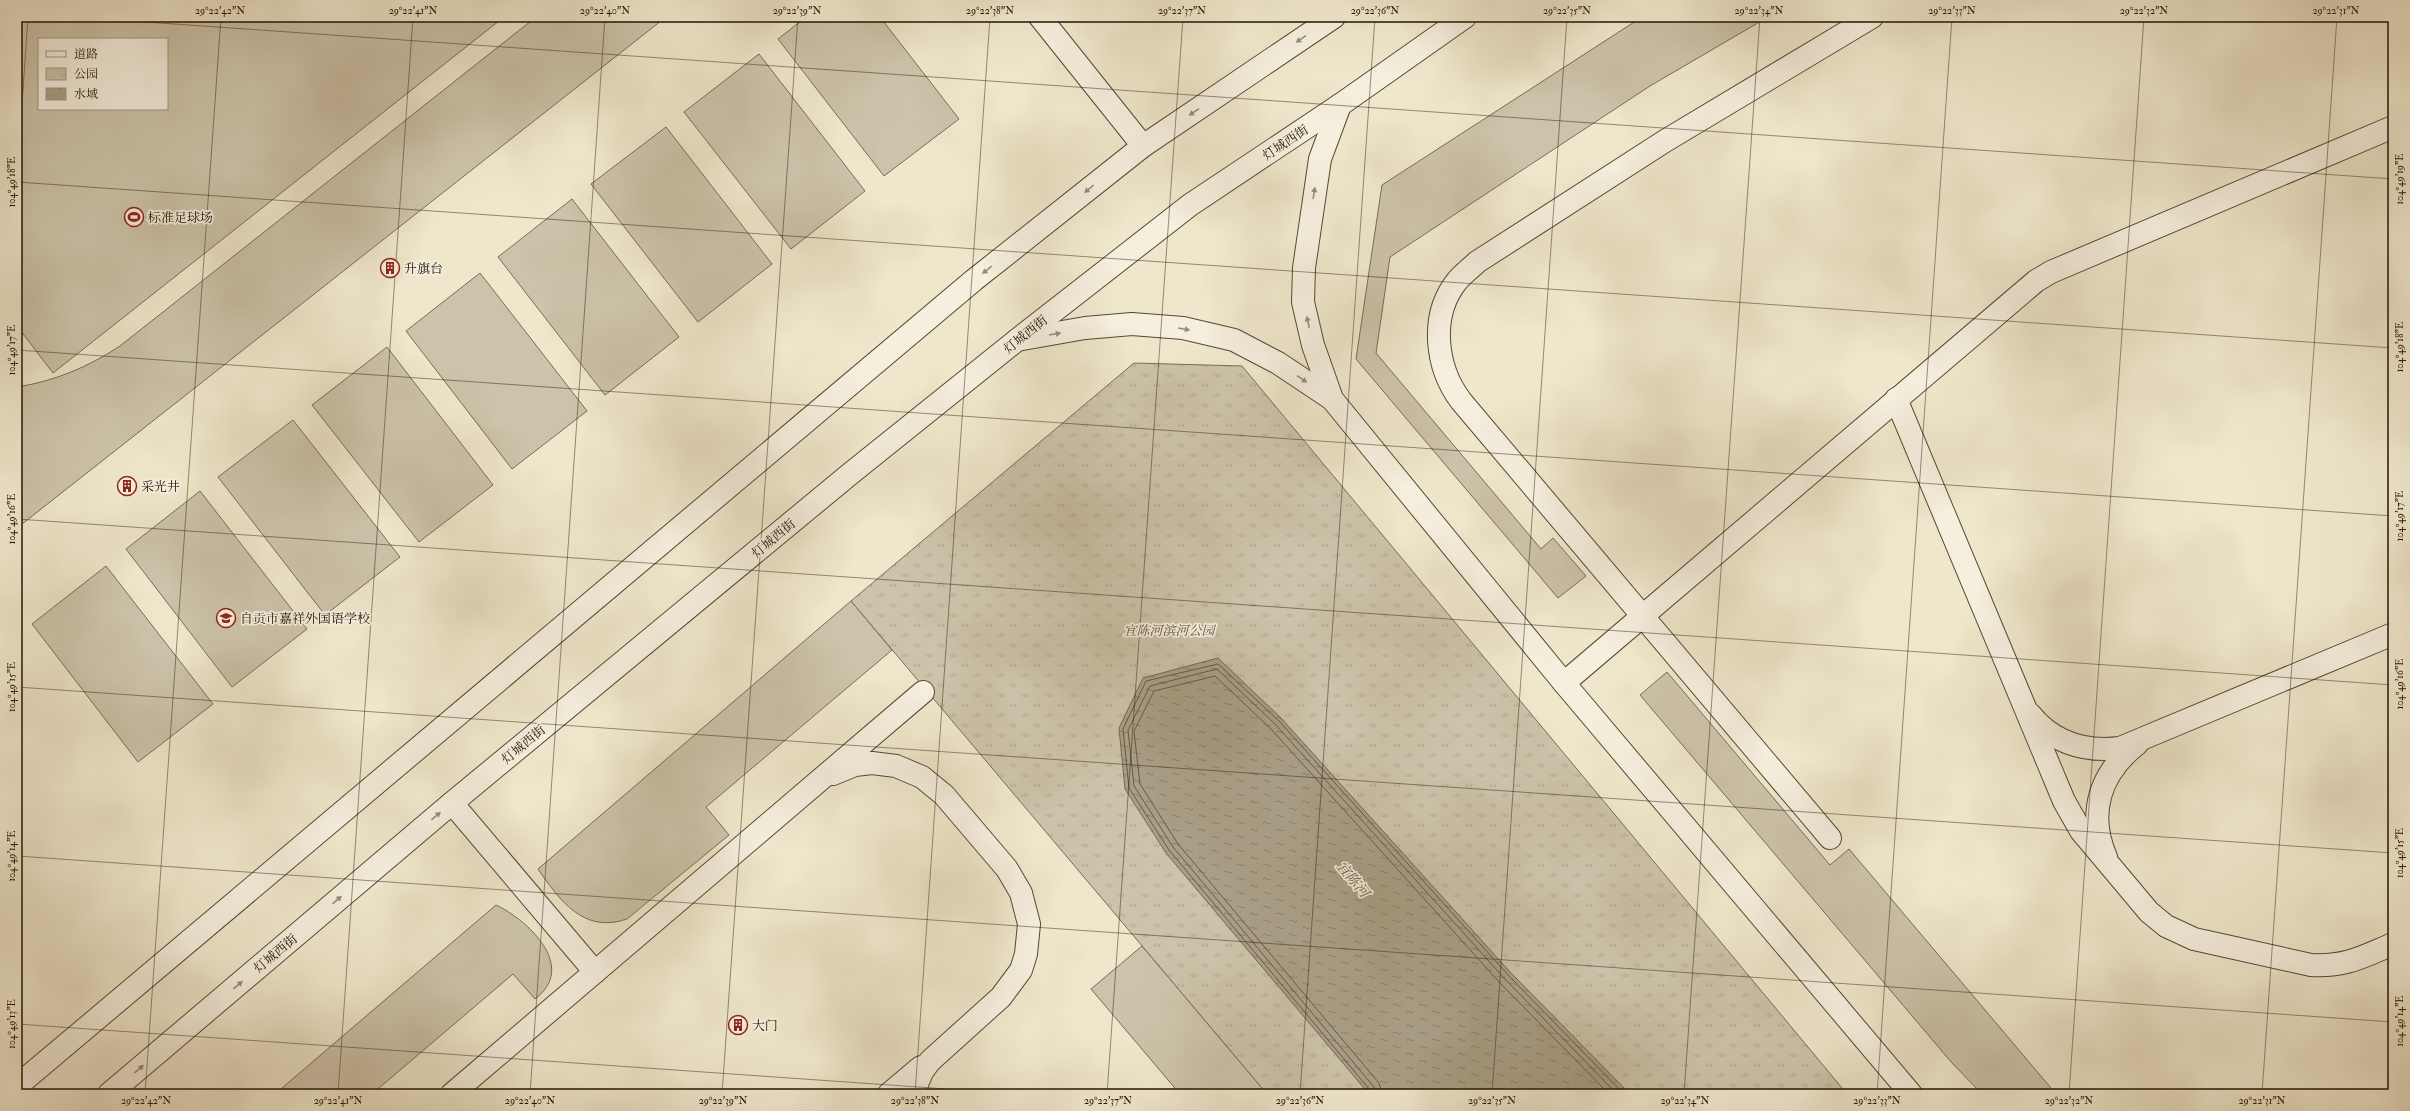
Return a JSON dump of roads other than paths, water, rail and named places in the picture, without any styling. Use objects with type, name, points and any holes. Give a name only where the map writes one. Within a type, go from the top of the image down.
[{"type":"street","points":[[1040,17],[1143,146]]},
{"type":"street","points":[[17,1086],[974,280],[1143,146],[1334,17]]},
{"type":"street","name":"灯城西街","points":[[109,1094],[452,803],[850,474],[1017,340],[1190,205],[1340,105],[1465,17]]},
{"type":"street","points":[[1830,838],[1452,390],[1440,355],[1441,317],[1447,298],[1457,281],[1477,262],[1664,141],[1872,17]]},
{"type":"street","points":[[1332,399],[1313,345],[1304,302],[1304,268],[1320,159],[1340,105]]},
{"type":"street","points":[[1564,682],[2036,281],[2051,272],[2393,127]]},
{"type":"street","points":[[1017,340],[1085,328],[1132,324],[1183,328],[1234,340],[1278,363],[1332,399],[1564,682],[1911,1094]]},
{"type":"street","points":[[1896,400],[2023,705],[2072,816],[2112,868],[2149,912],[2166,926],[2194,939],[2311,965],[2328,966],[2347,964],[2393,944]]},
{"type":"street","points":[[2023,705],[2047,731],[2064,742],[2076,746],[2102,750],[2120,748],[2393,634]]},
{"type":"street","points":[[452,1094],[923,692]]},
{"type":"street","points":[[2112,868],[2101,842],[2098,826],[2098,808],[2102,788],[2118,761],[2141,740]]},
{"type":"street","points":[[817,783],[841,770],[855,765],[872,763],[896,766],[922,777],[944,795],[1007,869],[1021,893],[1029,924],[1026,954],[1021,970],[1001,998],[889,1094]]},
{"type":"street","points":[[452,803],[594,972]]},
{"type":"street","points":[[913,1094],[922,1072],[940,1050]]},
{"type":"water","name":"宜陈河","points":[[1218,658],[1281,718],[1511,973],[1630,1094],[1369,1094],[1166,853],[1125,789],[1119,728],[1143,678]]},
{"type":"place","name":"标准足球场","points":[[134,217]]},
{"type":"place","name":"升旗台","points":[[390,268]]},
{"type":"place","name":"采光井","points":[[127,486]]},
{"type":"place","name":"自贡市嘉祥外国语学校","points":[[226,618]]},
{"type":"place","name":"大门","points":[[738,1025]]},
{"type":"park label","name":"宜陈河滨河公园","points":[[1169,630]]}]
